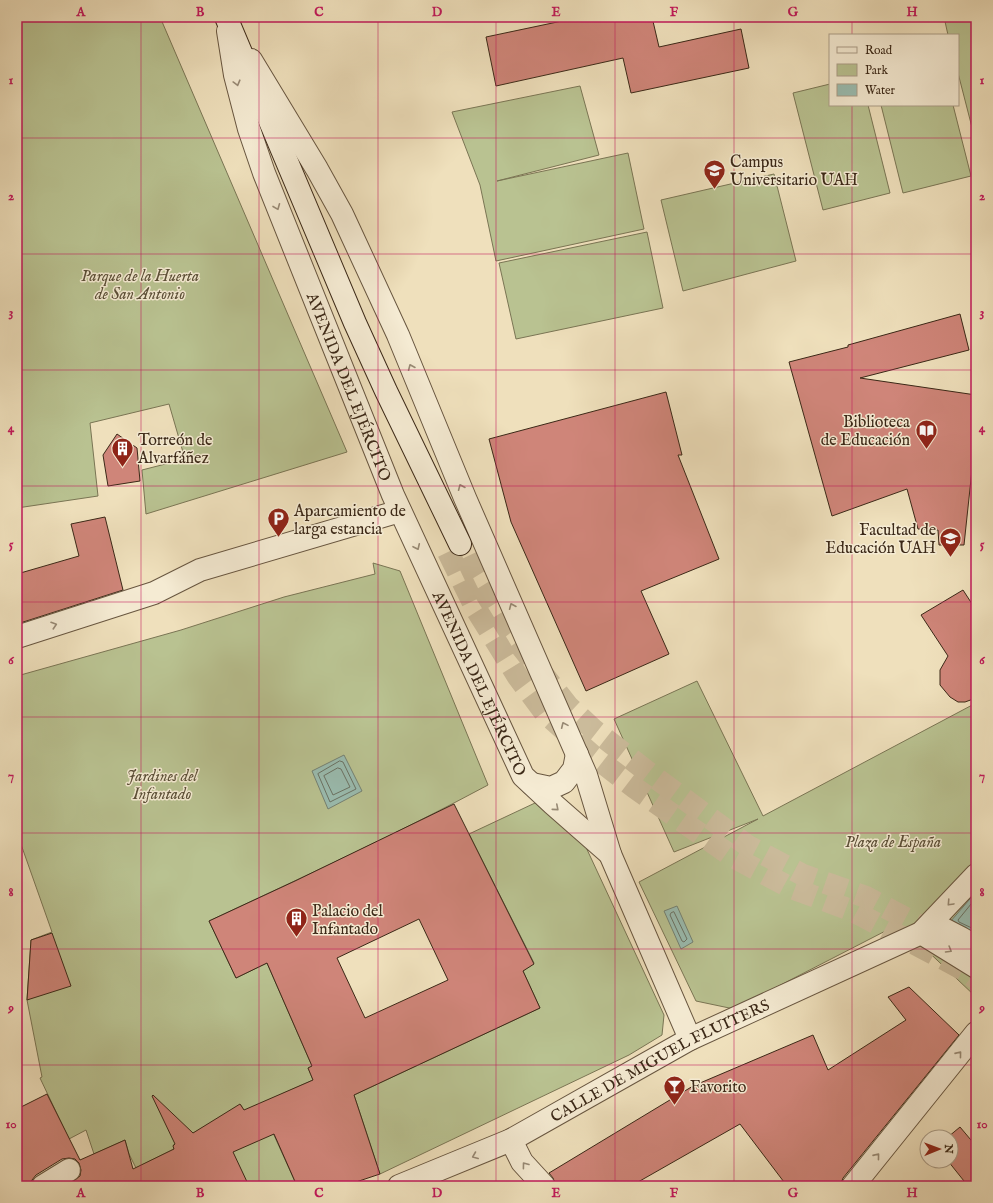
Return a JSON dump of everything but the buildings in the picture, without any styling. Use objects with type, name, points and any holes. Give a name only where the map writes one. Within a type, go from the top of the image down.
[{"type":"street","name":"AVENIDA DEL EJÉRCITO","points":[[226,17],[299,193],[454,548]]},
{"type":"street","name":"AVENIDA DEL EJÉRCITO","points":[[226,17],[234,75],[249,129],[264,173],[400,511],[523,776],[610,854]]},
{"type":"street","name":"AVENIDA DEL EJÉRCITO","points":[[226,17],[317,169],[342,214],[398,335],[465,498],[586,775],[610,854],[690,1040]]},
{"type":"street","points":[[17,637],[154,593],[200,570],[400,511]]},
{"type":"street","name":"AVENIDA DEL EJÉRCITO","points":[[532,784],[551,788],[564,782],[574,769],[576,754]]},
{"type":"street","points":[[926,928],[976,875]]},
{"type":"street","points":[[926,928],[961,938],[976,947]]},
{"type":"street","points":[[926,928],[976,967]]},
{"type":"street","name":"CALLE DE MIGUEL FLUITERS","points":[[399,1186],[511,1140],[690,1040],[926,928]]},
{"type":"street","points":[[853,1186],[976,1033]]},
{"type":"street","points":[[511,1140],[522,1162],[544,1186]]},
{"type":"street","points":[[43,1186],[69,1170]]},
{"type":"green space","name":"Parque de la Huerta de San Antonio","points":[[17,17],[160,17],[347,452],[146,514],[142,470],[185,459],[169,404],[90,423],[98,496],[17,508]]},
{"type":"green space","points":[[944,17],[976,17],[976,143],[959,77],[959,34],[948,34]]},
{"type":"green space","points":[[829,84],[829,106],[868,106],[890,193],[823,210],[793,93]]},
{"type":"green space","points":[[580,86],[599,155],[497,181],[628,153],[644,229],[496,261],[480,185],[452,112]]},
{"type":"green space","points":[[881,106],[953,106],[971,176],[903,193]]},
{"type":"green space","points":[[774,174],[796,261],[683,291],[661,200]]},
{"type":"green space","points":[[647,232],[663,308],[516,339],[499,263]]},
{"type":"green space","name":"Jardines del Infantado","points":[[373,563],[400,571],[488,785],[385,838],[209,921],[236,978],[267,963],[312,1066],[308,1068],[313,1080],[244,1111],[241,1105],[173,1145],[174,1149],[136,1168],[129,1154],[125,1140],[94,1154],[86,1130],[69,1139],[40,1078],[42,1077],[27,1000],[31,940],[52,932],[17,833],[17,676],[181,630],[284,597],[375,574]]},
{"type":"green space","name":"Plaza de España","points":[[697,681],[763,816],[976,703],[976,997],[899,924],[734,1009],[696,1001],[639,882],[758,819],[674,852],[614,719]]},
{"type":"green space","points":[[535,803],[584,843],[664,1015],[662,1035],[629,1055],[380,1174],[354,1095],[540,1008],[523,971],[534,963],[469,834]]},
{"type":"green space","points":[[235,1133],[273,1133],[297,1186],[249,1186],[228,1155]]},
{"type":"water","points":[[344,755],[362,791],[328,809],[312,771]]},
{"type":"water","points":[[976,892],[976,935],[950,922]]},
{"type":"water","points":[[677,906],[693,942],[681,949],[664,911]]},
{"type":"tunnel","points":[[448,552],[476,609],[518,677],[545,713],[592,755],[635,788],[733,857],[789,887],[853,911],[964,970],[976,979]]},
{"type":"tunnel","points":[[466,557],[475,576],[509,631],[568,706],[594,730],[653,776],[748,846],[803,875],[866,897],[941,937]]},
{"type":"place","name":"Campus Universitario UAH","points":[[714,190]]},
{"type":"place","name":"Biblioteca de Educación","points":[[926,450]]},
{"type":"place","name":"Torreón de Alvarfáñez","points":[[122,468]]},
{"type":"place","name":"Aparcamiento de larga estancia","points":[[278,538]]},
{"type":"place","name":"Facultad de Educación UAH","points":[[951,558]]},
{"type":"place","name":"Palacio del Infantado","points":[[297,938]]},
{"type":"place","name":"Favorito","points":[[674,1106]]}]
